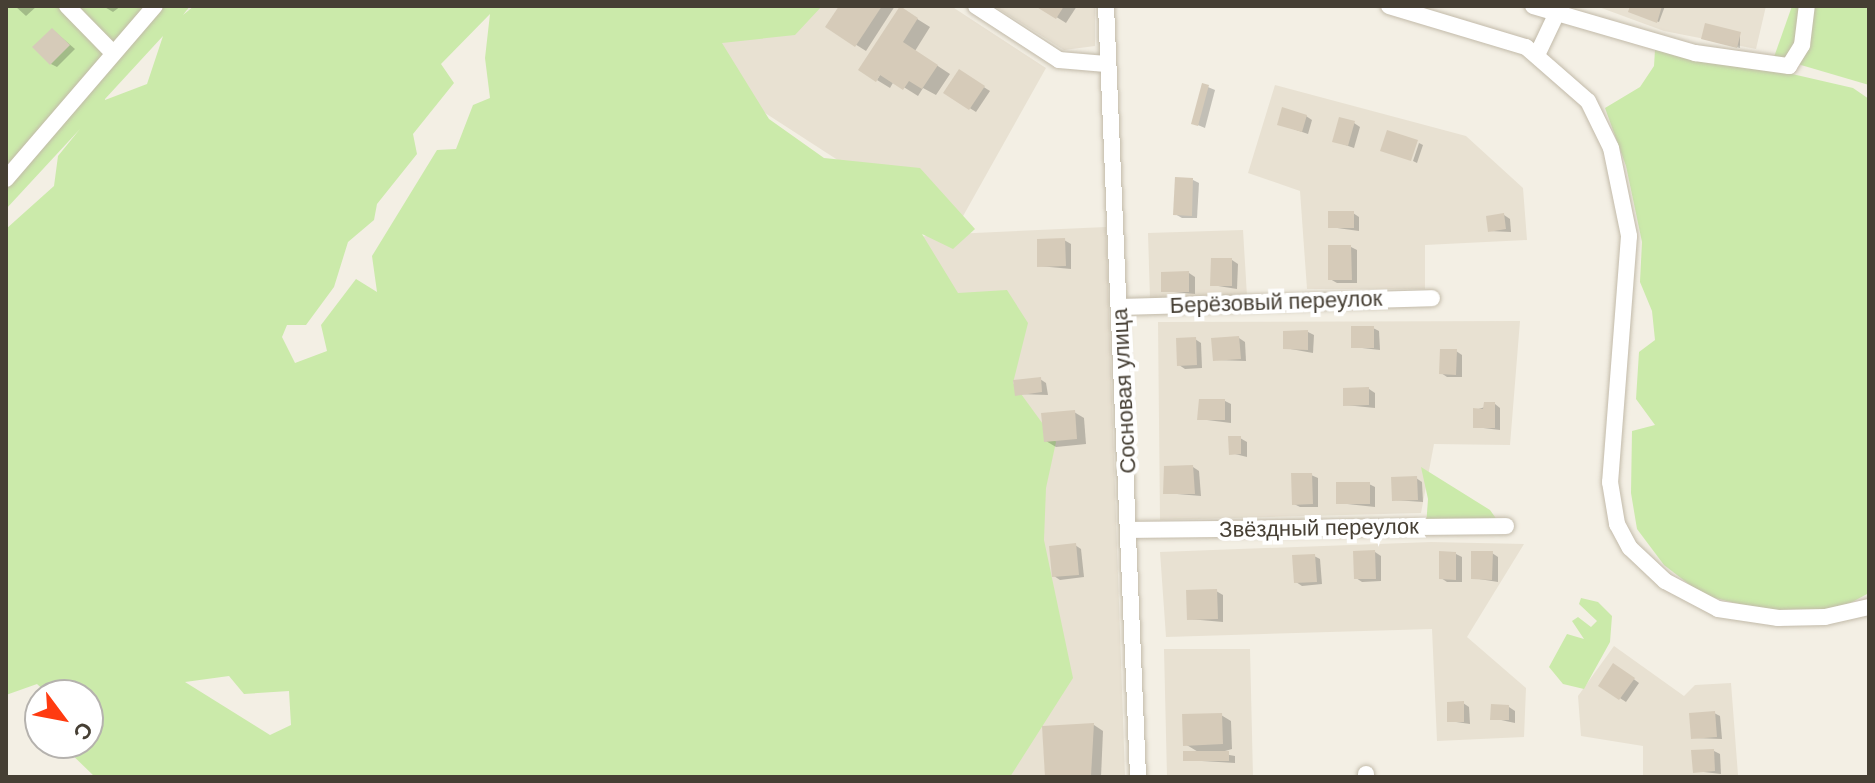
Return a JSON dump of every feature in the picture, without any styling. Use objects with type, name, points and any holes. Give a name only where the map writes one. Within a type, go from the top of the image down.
[{"type":"street","points":[[67,6],[113,53]]},
{"type":"street","points":[[6,179],[155,6]]},
{"type":"street","points":[[976,6],[1059,60],[1106,64]]},
{"type":"street","name":"Сосновая улица","points":[[1106,6],[1106,64],[1131,530],[1138,777]]},
{"type":"street","points":[[1389,6],[1537,55],[1588,101],[1611,148],[1625,200],[1629,236],[1625,328],[1610,482],[1617,524],[1630,548],[1665,581],[1718,609],[1778,618],[1825,617],[1869,607]]},
{"type":"street","points":[[1533,6],[1695,53],[1789,66],[1802,45],[1807,6]]},
{"type":"street","points":[[1537,55],[1556,15]]},
{"type":"street","name":"Берёзовый переулок","points":[[1119,307],[1432,298]]},
{"type":"street","name":"Звёздный переулок","points":[[1131,530],[1506,526]]},
{"type":"shaded area","points":[[600,6],[951,6],[1046,68],[953,234],[1106,227],[1125,777],[1000,777],[915,237],[952,234]]},
{"type":"shaded area","points":[[994,6],[1095,6],[1095,46],[1064,50]]},
{"type":"shaded area","points":[[1596,6],[1766,6],[1756,49],[1664,31]]},
{"type":"shaded area","points":[[1275,85],[1466,136],[1523,188],[1527,240],[1425,245],[1425,289],[1307,289],[1300,191],[1248,173]]},
{"type":"shaded area","points":[[1243,230],[1247,296],[1150,299],[1148,233]]},
{"type":"shaded area","points":[[1520,321],[1510,445],[1434,444],[1421,513],[1160,520],[1158,322]]},
{"type":"shaded area","points":[[1431,542],[1524,544],[1467,637],[1526,688],[1524,737],[1437,741],[1432,629],[1166,637],[1160,552]]},
{"type":"shaded area","points":[[1614,646],[1684,696],[1695,685],[1731,683],[1738,775],[1643,777],[1643,746],[1581,736],[1578,696]]},
{"type":"shaded area","points":[[1164,649],[1250,649],[1253,777],[1167,777]]},
{"type":"green space","points":[[6,6],[190,6],[183,15],[194,6],[822,6],[795,35],[722,43],[769,119],[824,158],[920,168],[975,229],[953,249],[922,234],[958,293],[1007,290],[1028,323],[1013,383],[1056,442],[1046,488],[1044,540],[1073,678],[1010,777],[95,777],[76,759],[104,759],[104,679],[24,679],[24,689],[6,695],[6,229],[54,186],[58,156],[80,129],[6,209]],"holes":[[[490,14],[485,58],[490,98],[473,105],[456,149],[437,150],[372,256],[377,292],[356,279],[321,325],[327,351],[295,363],[282,337],[287,325],[306,325],[334,287],[348,242],[374,220],[377,204],[417,154],[413,134],[454,83],[441,64]],[[163,36],[147,84],[105,100]],[[229,676],[244,694],[289,691],[291,725],[270,735],[185,682]]]},
{"type":"green space","points":[[1792,6],[1869,6],[1869,85],[1774,57]]},
{"type":"green space","points":[[1655,50],[1770,69],[1853,88],[1869,99],[1869,593],[1839,609],[1775,613],[1703,595],[1664,565],[1637,529],[1631,493],[1632,431],[1655,425],[1636,399],[1639,352],[1655,340],[1652,311],[1640,282],[1642,242],[1626,166],[1605,108],[1640,87],[1654,66]]},
{"type":"green space","points":[[1421,467],[1490,510],[1500,524],[1426,527],[1428,499]]},
{"type":"green space","points":[[1581,598],[1598,602],[1612,616],[1610,642],[1584,689],[1563,684],[1549,667],[1567,634],[1584,639],[1572,621],[1578,617],[1591,627],[1597,621],[1579,604]]},
{"type":"building","points":[[839,6],[882,6],[855,47],[825,27]]},
{"type":"building","points":[[900,6],[918,18],[903,42],[938,65],[922,89],[909,81],[903,90],[880,75],[876,82],[858,70]]},
{"type":"building","points":[[1035,6],[1064,6],[1056,19]]},
{"type":"building","points":[[1630,6],[1662,6],[1657,23],[1628,12]]},
{"type":"building","points":[[1705,23],[1741,32],[1737,48],[1701,39]]},
{"type":"building","points":[[52,28],[70,45],[50,65],[32,47]]},
{"type":"building","points":[[959,69],[985,86],[969,110],[943,93]]},
{"type":"building","points":[[1202,83],[1209,85],[1198,126],[1191,124]]},
{"type":"building","points":[[1282,107],[1307,115],[1302,132],[1277,125]]},
{"type":"building","points":[[1339,117],[1355,121],[1348,146],[1332,142]]},
{"type":"building","points":[[1387,130],[1418,140],[1411,161],[1380,151]]},
{"type":"building","points":[[1175,177],[1193,178],[1192,216],[1173,215]]},
{"type":"building","points":[[1328,211],[1354,211],[1354,228],[1328,228]]},
{"type":"building","points":[[1504,213],[1506,229],[1488,232],[1486,216]]},
{"type":"building","points":[[1065,238],[1066,266],[1037,267],[1037,239]]},
{"type":"building","points":[[1328,245],[1351,245],[1352,280],[1328,280]]},
{"type":"building","points":[[1211,258],[1232,258],[1232,286],[1210,286]]},
{"type":"building","points":[[1189,271],[1189,292],[1161,292],[1161,272]]},
{"type":"building","points":[[1351,326],[1374,326],[1374,348],[1351,348]]},
{"type":"building","points":[[1308,330],[1308,350],[1283,349],[1283,331]]},
{"type":"building","points":[[1239,336],[1241,359],[1213,361],[1211,338]]},
{"type":"building","points":[[1196,337],[1197,365],[1177,366],[1176,338]]},
{"type":"building","points":[[1440,349],[1457,349],[1456,375],[1439,374]]},
{"type":"building","points":[[1041,377],[1042,392],[1015,396],[1013,380]]},
{"type":"building","points":[[1369,387],[1369,405],[1343,406],[1343,388]]},
{"type":"building","points":[[1199,399],[1225,399],[1225,420],[1197,420]]},
{"type":"building","points":[[1484,402],[1495,402],[1495,428],[1473,428],[1473,408],[1483,409]]},
{"type":"building","points":[[1075,410],[1077,439],[1044,442],[1041,413]]},
{"type":"building","points":[[1228,436],[1241,436],[1241,454],[1229,455]]},
{"type":"building","points":[[1193,465],[1195,494],[1163,494],[1164,466]]},
{"type":"building","points":[[1291,473],[1312,473],[1313,504],[1292,505]]},
{"type":"building","points":[[1417,476],[1418,500],[1392,501],[1391,477]]},
{"type":"building","points":[[1336,482],[1370,482],[1370,504],[1336,504]]},
{"type":"building","points":[[1076,543],[1079,575],[1052,577],[1049,546]]},
{"type":"building","points":[[1375,550],[1376,579],[1354,579],[1353,551]]},
{"type":"building","points":[[1439,551],[1456,552],[1456,580],[1439,579]]},
{"type":"building","points":[[1471,551],[1493,551],[1492,580],[1471,579]]},
{"type":"building","points":[[1315,554],[1317,582],[1294,583],[1292,555]]},
{"type":"building","points":[[1217,589],[1218,619],[1187,620],[1186,590]]},
{"type":"building","points":[[1613,663],[1635,678],[1619,700],[1598,686]]},
{"type":"building","points":[[1464,701],[1464,722],[1447,722],[1447,702]]},
{"type":"building","points":[[1491,704],[1509,705],[1509,720],[1490,720]]},
{"type":"building","points":[[1715,711],[1717,737],[1691,739],[1689,713]]},
{"type":"building","points":[[1222,713],[1223,744],[1183,746],[1182,714]]},
{"type":"building","points":[[1094,723],[1091,776],[1045,777],[1042,726]]},
{"type":"building","points":[[1714,749],[1715,771],[1693,773],[1691,750]]},
{"type":"building","points":[[1183,751],[1229,751],[1229,761],[1183,761]]}]
